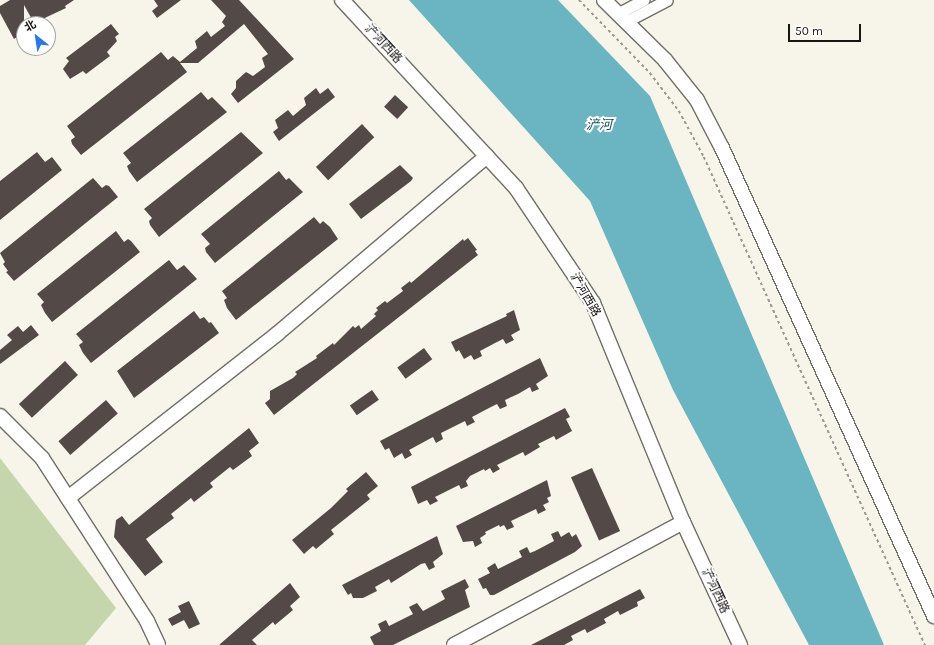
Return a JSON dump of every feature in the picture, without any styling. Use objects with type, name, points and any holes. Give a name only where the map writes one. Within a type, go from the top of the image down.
[{"type":"street","name":"浐河西路","points":[[342,0],[516,188],[592,303],[682,522],[740,645]]},
{"type":"street","points":[[595,0],[621,18]]},
{"type":"street","points":[[604,0],[665,60],[692,94],[722,148],[934,616]]},
{"type":"street","points":[[621,18],[643,0]]},
{"type":"street","points":[[621,18],[667,0]]},
{"type":"street","points":[[68,498],[277,334],[487,156]]},
{"type":"street","points":[[0,416],[42,458],[147,621],[158,645]]},
{"type":"street","points":[[454,645],[682,522]]},
{"type":"path","points":[[579,0],[650,74],[679,111],[704,157],[925,645]]},
{"type":"green space","points":[[0,458],[116,608],[85,645],[0,645]]},
{"type":"water","name":"浐河","points":[[409,0],[558,0],[650,96],[884,645],[809,645],[673,390],[590,201]]},
{"type":"building","points":[[10,0],[74,0],[65,6],[66,8],[49,16],[30,16],[24,5],[24,16],[16,16],[16,38],[14,39],[0,13],[0,6]]},
{"type":"building","points":[[154,0],[181,0],[157,18],[152,11],[158,6]]},
{"type":"building","points":[[211,0],[239,0],[294,59],[238,103],[231,94],[236,88],[236,81],[246,72],[253,76],[265,67],[262,58],[268,54],[244,24],[198,63],[180,63],[187,72],[81,155],[72,144],[71,140],[75,137],[67,126],[161,52],[168,60],[173,56],[180,62],[197,48],[195,41],[207,31],[211,37],[225,26],[222,22],[226,16]]},
{"type":"building","points":[[111,24],[119,34],[115,37],[117,41],[107,52],[110,56],[86,74],[83,71],[70,79],[63,69],[69,61],[66,58]]},
{"type":"building","points":[[316,88],[320,94],[328,88],[335,97],[279,141],[273,132],[278,128],[275,120],[288,110],[293,116],[306,105],[304,98]]},
{"type":"building","points":[[201,92],[208,100],[212,97],[227,112],[137,182],[127,166],[131,163],[123,153]]},
{"type":"building","points":[[395,95],[408,107],[397,119],[384,107]]},
{"type":"building","points":[[362,124],[374,137],[328,180],[316,167]]},
{"type":"building","points":[[241,132],[263,153],[159,237],[150,225],[149,221],[152,218],[144,209]]},
{"type":"building","points":[[37,152],[45,162],[52,157],[62,170],[0,220],[0,181]]},
{"type":"building","points":[[400,165],[413,178],[411,181],[361,219],[349,204]]},
{"type":"building","points":[[279,171],[286,180],[289,178],[303,192],[215,263],[206,252],[205,248],[210,244],[201,234]]},
{"type":"building","points":[[93,178],[102,188],[106,185],[109,186],[118,197],[14,281],[6,272],[8,271],[3,264],[5,262],[0,253]]},
{"type":"building","points":[[314,217],[320,224],[323,221],[330,227],[338,239],[236,320],[227,308],[224,300],[227,298],[222,291]]},
{"type":"building","points":[[116,231],[124,242],[128,239],[140,252],[52,322],[41,305],[44,302],[37,294]]},
{"type":"building","points":[[468,238],[477,250],[475,251],[478,255],[274,415],[265,403],[270,399],[270,391],[293,378],[297,374],[295,372],[317,358],[316,356],[333,343],[334,345],[353,326],[355,328],[359,325],[361,329],[376,316],[374,314],[378,310],[376,308],[385,301],[387,303],[403,291],[401,288],[410,281],[411,283],[463,239],[464,241]]},
{"type":"building","points":[[169,260],[177,270],[184,265],[197,279],[91,363],[79,345],[83,342],[76,334]]},
{"type":"building","points":[[514,310],[520,330],[511,335],[514,340],[506,344],[503,339],[495,343],[480,351],[482,356],[474,360],[471,355],[464,359],[459,350],[456,352],[451,342],[507,316],[506,314]]},
{"type":"building","points":[[194,311],[200,319],[204,317],[209,323],[211,322],[219,333],[134,398],[117,371]]},
{"type":"building","points":[[31,325],[39,335],[0,364],[0,350],[12,340],[7,335],[18,326],[23,332]]},
{"type":"building","points":[[424,348],[432,359],[406,379],[397,367]]},
{"type":"building","points":[[540,358],[548,376],[536,384],[539,389],[532,392],[530,387],[505,400],[507,406],[500,409],[497,404],[472,417],[475,422],[467,426],[465,421],[441,433],[443,439],[436,443],[433,437],[409,450],[412,455],[405,459],[402,453],[394,458],[389,448],[385,450],[380,441]]},
{"type":"building","points":[[65,361],[78,375],[32,418],[19,404]]},
{"type":"building","points":[[372,390],[379,400],[357,415],[350,405]]},
{"type":"building","points":[[106,400],[118,414],[70,455],[58,441]]},
{"type":"building","points":[[565,408],[570,417],[566,419],[572,431],[556,440],[554,436],[538,444],[540,447],[525,456],[523,452],[497,465],[500,469],[493,473],[490,468],[485,471],[484,469],[470,476],[466,481],[468,486],[461,489],[459,485],[435,497],[438,501],[430,505],[427,500],[418,504],[411,487]]},
{"type":"building","points":[[249,428],[259,443],[249,451],[252,456],[233,470],[230,467],[210,483],[213,487],[194,502],[191,498],[171,514],[174,518],[146,539],[163,562],[145,576],[114,537],[116,520],[122,516],[129,525]]},
{"type":"building","points":[[592,468],[620,531],[599,540],[571,477]]},
{"type":"building","points":[[366,472],[378,486],[367,495],[370,499],[331,530],[334,534],[316,549],[313,546],[304,554],[292,540],[331,508],[348,491],[346,489]]},
{"type":"building","points":[[547,480],[551,496],[547,498],[549,502],[543,505],[546,510],[538,514],[536,509],[511,521],[514,527],[507,530],[504,525],[500,527],[499,525],[485,532],[486,534],[480,538],[482,543],[475,547],[473,541],[463,542],[456,526]]},
{"type":"building","points":[[558,531],[561,537],[569,532],[572,537],[576,534],[582,546],[575,552],[494,595],[490,595],[486,588],[483,589],[478,579],[490,573],[487,568],[495,563],[498,569],[522,557],[519,551],[527,547],[530,553],[535,551],[554,541],[551,534]]},
{"type":"building","points":[[437,536],[443,554],[433,562],[435,567],[429,570],[425,563],[421,564],[391,583],[389,579],[375,587],[377,591],[363,598],[353,598],[351,593],[348,595],[342,585]]},
{"type":"building","points":[[465,579],[469,587],[465,590],[470,607],[393,645],[374,645],[370,637],[381,631],[378,624],[386,620],[389,626],[413,614],[409,607],[417,603],[423,611],[445,599],[441,591]]},
{"type":"building","points":[[290,583],[300,597],[290,606],[293,610],[275,625],[273,622],[252,640],[257,645],[219,645]]},
{"type":"building","points":[[640,589],[645,598],[637,602],[638,606],[620,615],[618,611],[604,619],[606,623],[587,633],[585,629],[571,636],[573,640],[564,645],[531,645]]},
{"type":"building","points":[[189,601],[200,624],[189,629],[184,620],[172,626],[168,619],[181,612],[178,606]]}]
